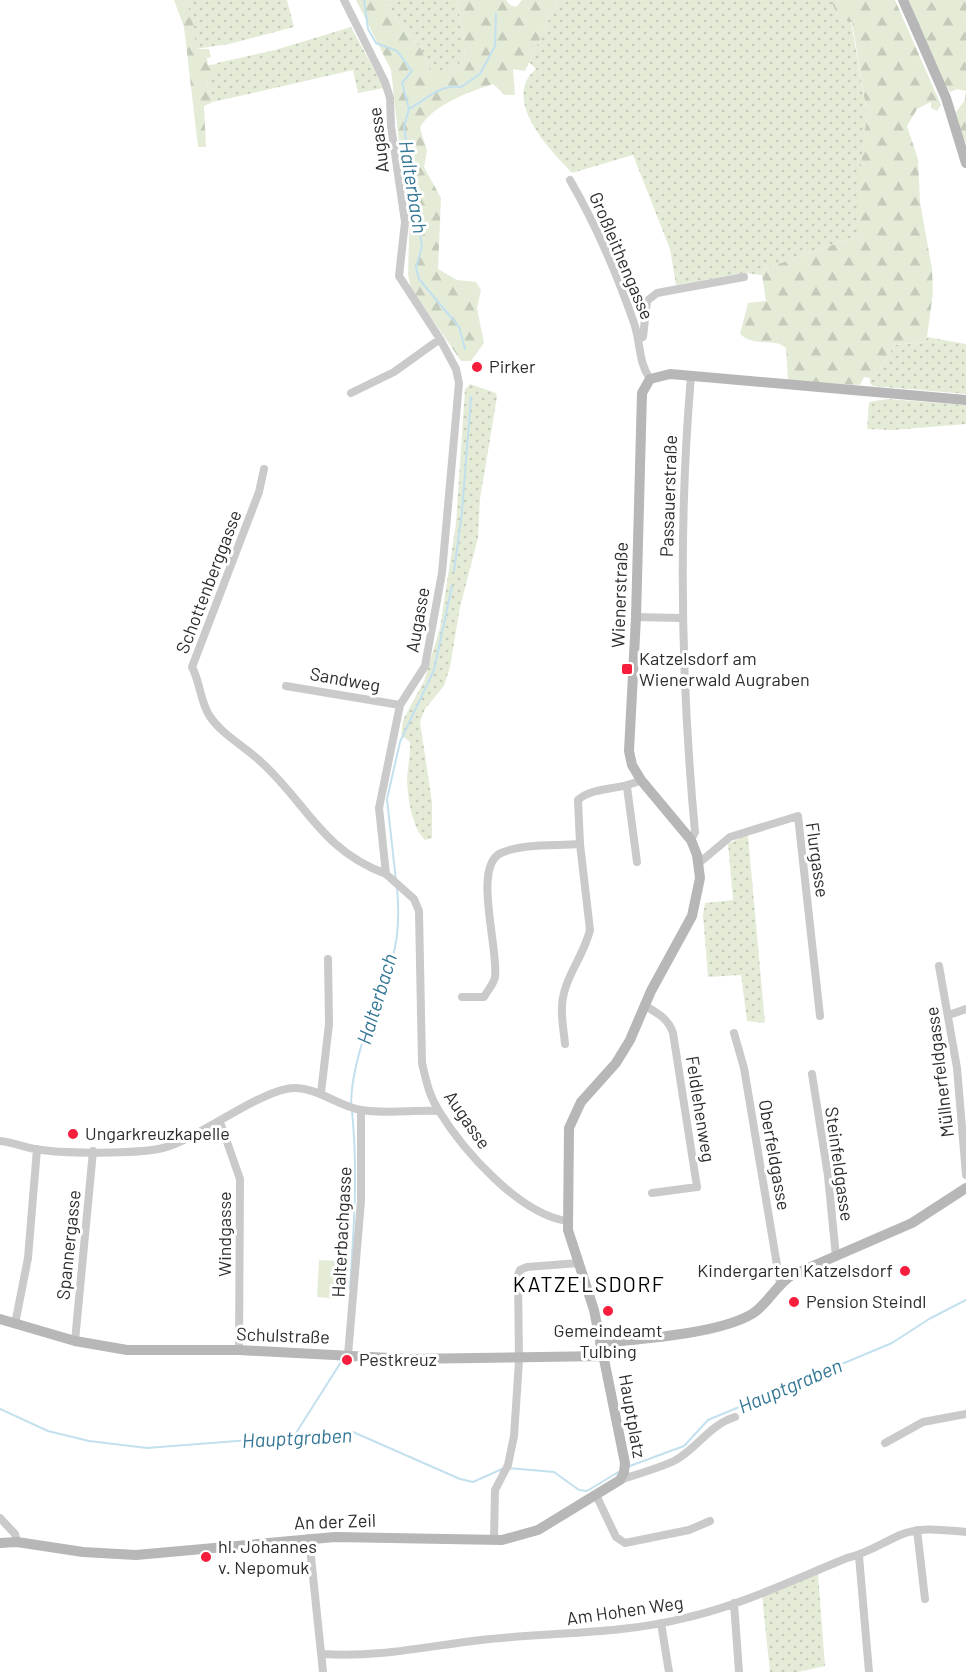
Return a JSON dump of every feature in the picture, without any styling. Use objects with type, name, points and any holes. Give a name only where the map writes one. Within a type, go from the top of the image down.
[{"type":"street","name":"Augasse","points":[[344,0],[385,82],[390,98],[391,126],[405,222],[399,276],[440,339],[456,369],[459,383],[442,573],[425,666],[400,705],[379,808],[388,876],[414,899],[419,911],[422,1063],[427,1087],[438,1111],[482,1167],[535,1208],[567,1221]]},
{"type":"street","points":[[903,0],[946,98],[966,163]]},
{"type":"street","name":"Großleithengasse","points":[[570,180],[592,219],[639,339],[641,363],[650,380]]},
{"type":"street","points":[[639,339],[643,336],[647,301],[657,293],[744,277]]},
{"type":"street","points":[[351,393],[394,372],[440,339]]},
{"type":"street","points":[[650,380],[661,375],[691,376],[966,399]]},
{"type":"street","name":"Passauerstraße","points":[[691,376],[683,470],[681,618],[695,832],[691,840]]},
{"type":"street","name":"Wienerstraße","points":[[604,1356],[594,1310],[567,1221],[569,1128],[584,1098],[621,1055],[644,1005],[692,916],[700,890],[699,863],[691,840],[641,780],[632,765],[629,751],[636,617],[640,402],[644,388],[650,380]]},
{"type":"street","name":"Schottenberggasse","points":[[264,469],[259,492],[192,667],[208,714],[219,728],[262,763],[319,830],[344,853],[364,866],[388,876]]},
{"type":"street","points":[[636,617],[681,618]]},
{"type":"street","name":"Sandweg","points":[[286,686],[400,705]]},
{"type":"street","points":[[565,1044],[562,1005],[566,989],[587,943],[590,930],[580,844],[578,800],[586,793],[627,787],[641,780]]},
{"type":"street","points":[[627,787],[637,862]]},
{"type":"street","name":"Flurgasse","points":[[699,863],[730,837],[798,816],[820,1016]]},
{"type":"street","points":[[462,997],[484,997],[495,979],[494,947],[486,879],[490,863],[498,854],[510,850],[580,844]]},
{"type":"street","points":[[321,1093],[329,1024],[328,959]]},
{"type":"street","name":"Müllnerfeldgasse","points":[[939,966],[957,1068],[966,1175]]},
{"type":"street","name":"Feldlehenweg","points":[[644,1005],[663,1016],[670,1023],[673,1033],[697,1187],[652,1193]]},
{"type":"street","points":[[949,1015],[966,1009]]},
{"type":"street","name":"Oberfeldgasse","points":[[734,1033],[744,1068],[780,1283]]},
{"type":"street","name":"Steinfeldgasse","points":[[812,1074],[828,1176],[836,1257]]},
{"type":"street","points":[[0,1141],[37,1149],[136,1152],[164,1147],[283,1090],[296,1088],[321,1093],[355,1108],[438,1111]]},
{"type":"street","name":"Halterbachgasse","points":[[348,1355],[361,1201],[355,1108]]},
{"type":"street","name":"Windgasse","points":[[220,1122],[240,1179],[239,1350]]},
{"type":"street","points":[[15,1324],[28,1258],[37,1149]]},
{"type":"street","name":"Spannergasse","points":[[75,1341],[93,1150]]},
{"type":"street","points":[[600,1343],[665,1336],[732,1323],[754,1313],[780,1283],[792,1275],[912,1223],[966,1188]]},
{"type":"street","points":[[494,1540],[495,1490],[508,1465],[514,1436],[519,1355],[518,1275],[520,1270],[579,1263]]},
{"type":"street","name":"Schulstraße","points":[[0,1319],[75,1341],[127,1350],[239,1350],[408,1359],[519,1355],[604,1356]]},
{"type":"street","name":"Hauptplatz","points":[[604,1356],[623,1472]]},
{"type":"street","points":[[885,1443],[923,1422],[966,1414]]},
{"type":"street","points":[[623,1472],[674,1460],[690,1449],[720,1421],[735,1417]]},
{"type":"street","name":"An der Zeil","points":[[0,1542],[136,1556],[309,1538],[362,1536],[494,1540],[532,1534],[596,1495],[623,1472]]},
{"type":"street","points":[[596,1495],[616,1537],[625,1543],[689,1530],[710,1521]]},
{"type":"street","points":[[0,1518],[15,1534],[17,1542]]},
{"type":"street","points":[[917,1530],[925,1599]]},
{"type":"street","name":"Am Hohen Weg","points":[[323,1654],[350,1656],[389,1653],[458,1642],[564,1635],[661,1623],[734,1603],[847,1558],[859,1556],[901,1535],[917,1530],[966,1532]]},
{"type":"street","points":[[309,1538],[323,1654],[323,1672]]},
{"type":"street","points":[[859,1556],[869,1672]]},
{"type":"street","points":[[734,1603],[740,1672]]},
{"type":"street","points":[[661,1623],[669,1672]]},
{"type":"green space","points":[[174,0],[186,0],[193,22],[196,49],[209,49],[211,57],[207,58],[208,65],[218,64],[207,82],[213,102],[204,106],[206,147],[198,147],[184,27]]},
{"type":"green space","points":[[186,0],[287,0],[294,27],[229,44],[196,49]]},
{"type":"green space","points":[[356,0],[386,0],[402,28],[421,49],[432,75],[459,64],[466,53],[457,0],[506,0],[510,5],[516,7],[522,0],[558,0],[525,71],[513,69],[515,95],[505,95],[493,84],[483,87],[442,106],[420,128],[427,151],[424,167],[441,198],[438,269],[457,280],[476,282],[481,290],[477,308],[484,343],[471,361],[461,361],[411,288],[408,275],[410,207],[403,179],[391,70]]},
{"type":"green space","points":[[386,0],[457,0],[466,53],[459,64],[432,76],[421,49],[402,28]]},
{"type":"green space","points":[[558,0],[831,0],[840,19],[851,21],[867,114],[858,200],[858,236],[764,269],[762,275],[744,273],[676,285],[670,249],[633,155],[572,173],[541,138],[532,124],[523,95],[526,81],[536,69],[529,62]]},
{"type":"green space","points":[[831,0],[895,0],[941,105],[937,111],[931,108],[931,102],[917,109],[907,126],[918,159],[920,202],[932,269],[933,292],[927,337],[925,342],[894,345],[878,373],[870,378],[864,377],[860,385],[788,381],[786,348],[775,343],[752,341],[740,334],[748,303],[766,301],[762,275],[764,269],[858,236],[857,200],[867,114],[852,22],[839,19]]},
{"type":"green space","points":[[906,0],[966,0],[966,91],[957,89],[950,92]]},
{"type":"green space","points":[[351,27],[384,88],[358,93],[353,70],[213,102],[207,82],[217,63],[275,50]]},
{"type":"green space","points":[[966,91],[966,143],[961,134],[956,112],[965,100]]},
{"type":"green space","points":[[927,337],[966,344],[966,394],[873,386],[870,383],[870,378],[878,373],[894,345],[925,342]]},
{"type":"green space","points":[[470,384],[496,393],[497,397],[480,499],[478,538],[460,607],[450,667],[444,686],[425,709],[420,722],[432,802],[432,838],[425,840],[414,821],[408,796],[410,742],[401,735],[403,720],[424,681],[440,628],[456,523],[465,389]]},
{"type":"green space","points":[[887,399],[966,405],[966,424],[894,430],[867,429],[869,402]]},
{"type":"green space","points":[[743,836],[748,836],[765,1023],[747,1021],[741,975],[708,977],[703,915],[705,903],[733,900],[728,844]]},
{"type":"green space","points":[[319,1260],[339,1261],[337,1299],[317,1297]]},
{"type":"green space","points":[[818,1574],[825,1666],[798,1672],[770,1672],[762,1596]]},
{"type":"waterway","name":"Halterbach","points":[[364,0],[368,29],[376,43],[397,51],[412,71],[402,83],[409,109],[404,127],[422,246],[416,268],[419,279],[459,327],[465,349]]},
{"type":"waterway","points":[[409,109],[440,90],[447,87],[461,87],[480,74],[495,46],[496,14]]},
{"type":"waterway","name":"Halterbach","points":[[454,571],[462,512],[471,397]]},
{"type":"waterway","name":"Halterbach","points":[[396,881],[387,799],[400,742],[434,670],[452,586]]},
{"type":"waterway","name":"Halterbach","points":[[351,1105],[352,1087],[360,1050],[396,942],[397,887]]},
{"type":"waterway","name":"Halterbach","points":[[350,1288],[355,1177],[352,1111]]},
{"type":"waterway","name":"Hauptgraben","points":[[627,1467],[684,1446],[708,1420],[892,1343],[929,1319],[966,1300]]},
{"type":"waterway","points":[[296,1433],[341,1362]]},
{"type":"waterway","name":"Hauptgraben","points":[[0,1409],[48,1431],[89,1441],[147,1448],[353,1432],[460,1479],[473,1482],[502,1469]]},
{"type":"waterway","name":"Hauptgraben","points":[[508,1468],[554,1472],[579,1490],[587,1491],[620,1471]]},
{"type":"place","name":"Pirker","points":[[477,367]]},
{"type":"place","name":"Katzelsdorf am Wienerwald Augraben","points":[[627,669]]},
{"type":"place","name":"Ungarkreuzkapelle","points":[[73,1134]]},
{"type":"place","name":"Kindergarten Katzelsdorf","points":[[905,1271]]},
{"type":"place","name":"Pension Steindl","points":[[794,1302]]},
{"type":"place","name":"Gemeindeamt Tulbing","points":[[608,1311]]},
{"type":"place","name":"Pestkreuz","points":[[347,1360]]},
{"type":"place","name":"hl. Johannes v. Nepomuk","points":[[206,1557]]},
{"type":"district","name":"KATZELSDORF","points":[[589,1285]]}]
